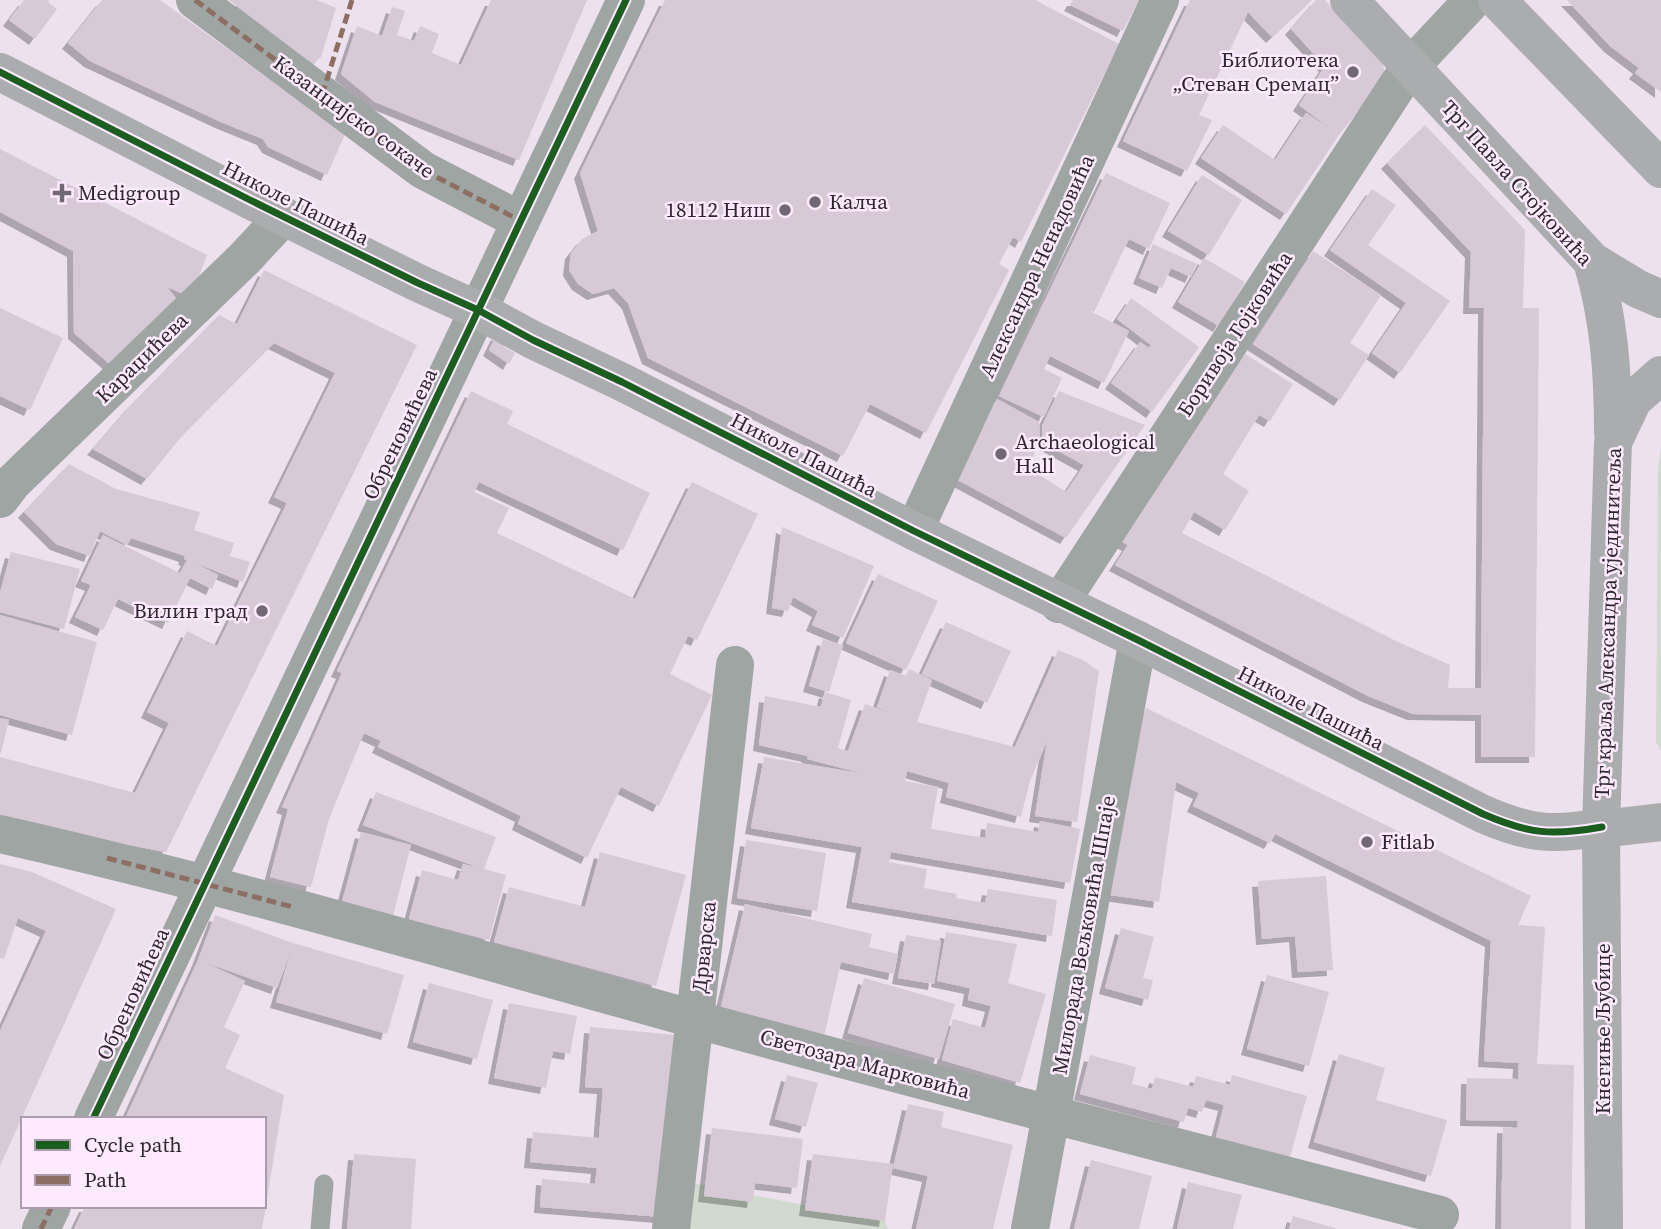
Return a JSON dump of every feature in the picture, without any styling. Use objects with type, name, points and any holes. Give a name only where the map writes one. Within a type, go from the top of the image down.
[{"type":"street","name":"Казанџијско сокаче","points":[[195,0],[423,170],[521,221]]},
{"type":"street","name":"Обреновићева","points":[[94,1117],[626,0]]},
{"type":"street","name":"Александра Ненадовића","points":[[914,531],[1160,0]]},
{"type":"street","name":"Трг Павла Стојковића","points":[[1349,0],[1592,261],[1607,317],[1611,347],[1613,442]]},
{"type":"street","name":"Боривоја Гојковића","points":[[1059,604],[1412,65],[1472,0]]},
{"type":"street","points":[[1497,0],[1661,169]]},
{"type":"street","name":"Николе Пашића","points":[[0,72],[284,216],[634,388],[1059,604],[1138,640],[1506,824],[1543,833],[1602,828]]},
{"type":"street","name":"Караџићева","points":[[0,499],[13,482],[245,258],[284,216]]},
{"type":"street","points":[[1592,261],[1638,289],[1661,299]]},
{"type":"street","points":[[1633,400],[1648,372],[1661,358]]},
{"type":"street","name":"Трг краља Александра ујединитеља","points":[[1661,375],[1633,400],[1624,414],[1613,442],[1602,828],[1661,822]]},
{"type":"street","name":"Милорада Вељковића Шпаје","points":[[1030,1229],[1138,640]]},
{"type":"street","name":"Дрварска","points":[[671,1229],[735,665]]},
{"type":"street","name":"Кнегиње Љубице","points":[[1602,828],[1604,1229]]},
{"type":"street","points":[[0,834],[205,883]]},
{"type":"street","name":"Светозара Марковића","points":[[205,883],[696,1020],[1440,1215]]},
{"type":"street","points":[[41,1229],[51,1208]]},
{"type":"lane","points":[[320,1229],[324,1184]]},
{"type":"shaded area","points":[[1661,448],[1661,751],[1656,742],[1658,470]]},
{"type":"shaded area","points":[[687,1182],[885,1221],[888,1229],[685,1229]]},
{"type":"building","points":[[24,0],[49,0],[57,9],[35,39],[9,20]]},
{"type":"building","points":[[102,0],[160,0],[345,134],[327,175],[268,147],[263,139],[90,61],[68,43]]},
{"type":"building","points":[[229,0],[317,0],[336,8],[321,57],[313,64]]},
{"type":"building","points":[[491,0],[587,0],[519,160],[375,102],[341,74],[357,26],[382,36],[392,7],[405,11],[397,35],[414,41],[420,26],[439,34],[432,53],[461,65]]},
{"type":"building","name":"Калча","points":[[665,0],[1035,0],[1119,44],[1021,242],[1013,237],[999,264],[1009,270],[926,433],[870,404],[843,456],[648,358],[628,303],[614,288],[593,294],[578,284],[569,270],[571,253],[582,239],[598,231],[580,173]]},
{"type":"building","points":[[1073,0],[1139,0],[1123,31],[1070,5]]},
{"type":"building","points":[[1190,0],[1312,0],[1272,37],[1248,12],[1199,115],[1212,120],[1187,171],[1123,141]]},
{"type":"building","points":[[1316,0],[1325,0],[1383,63],[1385,77],[1339,135],[1286,214],[1201,158],[1223,125],[1275,160],[1306,113],[1332,130],[1299,105],[1325,66],[1291,29]]},
{"type":"building","points":[[1567,0],[1661,0],[1661,92],[1635,73],[1639,68],[1610,46]]},
{"type":"building","points":[[1425,125],[1525,230],[1523,308],[1539,308],[1535,757],[1481,757],[1481,715],[1413,714],[1368,696],[1115,565],[1128,545],[1117,539],[1245,354],[1293,384],[1270,421],[1259,415],[1223,474],[1249,491],[1225,530],[1194,512],[1182,533],[1396,641],[1450,665],[1448,688],[1481,688],[1484,308],[1469,308],[1471,252],[1387,163]]},
{"type":"building","points":[[0,149],[207,255],[191,297],[167,287],[178,301],[111,365],[74,333],[73,251],[0,212]]},
{"type":"building","points":[[1106,173],[1170,203],[1149,249],[1129,239],[1094,312],[1084,308],[1129,331],[1104,383],[1050,356],[1044,369],[1062,378],[1044,417],[999,396]]},
{"type":"building","points":[[1202,175],[1242,200],[1209,255],[1168,231]]},
{"type":"building","points":[[1372,189],[1396,205],[1368,245],[1450,301],[1400,373],[1372,353],[1406,303],[1330,250]]},
{"type":"building","points":[[1153,244],[1197,264],[1191,277],[1171,268],[1162,288],[1139,278]]},
{"type":"building","points":[[1313,251],[1381,295],[1350,343],[1369,355],[1340,400],[1253,344]]},
{"type":"building","points":[[1204,258],[1245,282],[1219,326],[1178,302]]},
{"type":"building","points":[[264,270],[417,345],[166,852],[0,816],[0,757],[135,793],[169,723],[147,712],[187,631],[217,646],[287,503],[274,497],[335,373],[274,343],[181,437],[147,479],[93,449],[131,405],[219,315],[237,324]]},
{"type":"building","points":[[1131,298],[1199,347],[1152,412],[1111,383],[1140,342],[1149,348],[1151,345],[1117,319]]},
{"type":"building","points":[[0,308],[63,338],[30,410],[0,396]]},
{"type":"building","points":[[497,334],[508,339],[504,347],[515,353],[509,364],[489,350]]},
{"type":"building","points":[[471,391],[513,411],[507,424],[650,493],[623,550],[479,482],[474,492],[509,508],[497,533],[635,599],[692,482],[758,514],[697,640],[688,636],[670,674],[712,695],[659,806],[621,787],[587,858],[518,824],[521,816],[378,747],[381,741],[364,733],[329,819],[311,887],[270,877],[288,809],[282,807],[342,673],[337,671]]},
{"type":"building","name":"Archaeological Hall","points":[[1059,391],[1145,425],[1066,538],[954,478],[997,399],[1039,422],[1040,443],[1027,467],[1066,492],[1084,465],[1042,442],[1042,426]]},
{"type":"building","points":[[69,464],[116,489],[200,512],[194,530],[234,543],[230,556],[250,562],[243,582],[193,562],[218,575],[212,589],[190,578],[168,623],[118,599],[103,630],[75,617],[91,585],[81,581],[103,535],[180,573],[187,560],[184,559],[185,556],[131,538],[127,545],[100,531],[90,556],[56,544],[24,512]]},
{"type":"building","points":[[782,527],[874,566],[843,638],[812,625],[818,611],[793,597],[788,611],[772,608]]},
{"type":"building","points":[[11,552],[80,569],[64,629],[0,612],[0,593]]},
{"type":"building","points":[[878,574],[938,601],[906,670],[846,643]]},
{"type":"building","points":[[0,615],[97,642],[72,735],[0,715]]},
{"type":"building","points":[[946,622],[1011,651],[987,703],[922,674]]},
{"type":"building","points":[[823,639],[843,645],[829,692],[809,686]]},
{"type":"building","points":[[1058,650],[1083,660],[1099,671],[1077,822],[1035,816],[1047,741],[1030,781],[1021,817],[946,797],[949,783],[907,771],[905,781],[938,787],[931,829],[985,838],[987,823],[1038,832],[1040,821],[1080,829],[1070,883],[891,852],[889,862],[927,869],[924,888],[957,894],[956,898],[985,903],[988,889],[1057,900],[1052,936],[852,902],[862,847],[751,828],[764,757],[865,774],[807,759],[808,756],[759,745],[765,696],[821,707],[825,692],[851,700],[838,748],[848,751],[865,704],[893,714],[877,707],[890,670],[906,676],[909,669],[932,680],[917,722],[1015,747]]},
{"type":"building","points":[[1146,708],[1531,896],[1518,925],[1545,927],[1537,1064],[1574,1065],[1571,1229],[1501,1229],[1503,1127],[1517,1128],[1518,1121],[1466,1120],[1467,1078],[1518,1079],[1519,1063],[1484,1061],[1491,941],[1275,834],[1270,843],[1193,806],[1199,793],[1176,782],[1159,902],[1103,894],[1123,757]]},
{"type":"building","points":[[0,718],[9,720],[1,753],[0,753]]},
{"type":"building","points":[[376,792],[496,837],[484,869],[506,875],[489,940],[409,919],[422,870],[458,880],[463,864],[480,868],[363,825]]},
{"type":"building","points":[[361,832],[411,845],[393,916],[342,902]]},
{"type":"building","points":[[746,840],[826,853],[817,911],[737,898]]},
{"type":"building","points":[[600,852],[686,875],[656,986],[494,942],[509,887],[585,907]]},
{"type":"building","points":[[0,864],[32,872],[116,909],[0,1166],[0,1031],[46,931],[18,918],[4,959],[0,957]]},
{"type":"building","points":[[1326,876],[1333,970],[1298,972],[1295,936],[1262,939],[1258,881]]},
{"type":"building","points":[[745,904],[872,934],[869,947],[898,954],[894,974],[841,962],[824,1036],[720,1011]]},
{"type":"building","points":[[215,915],[293,943],[404,975],[387,1034],[276,1002],[291,951],[277,988],[204,962],[245,981],[224,1027],[240,1035],[225,1068],[284,1095],[266,1205],[266,1117],[126,1117],[198,960]]},
{"type":"building","points":[[1121,928],[1154,937],[1143,978],[1153,980],[1148,1000],[1105,988]]},
{"type":"building","points":[[946,932],[1017,944],[1008,983],[1046,994],[1020,1083],[942,1060],[953,1019],[985,1028],[991,1006],[968,1000],[970,988],[937,981]]},
{"type":"building","points":[[906,935],[941,941],[934,984],[898,978]]},
{"type":"building","points":[[1267,975],[1329,992],[1309,1066],[1247,1049]]},
{"type":"building","points":[[864,978],[955,1004],[939,1059],[848,1033]]},
{"type":"building","points":[[429,983],[493,1000],[477,1059],[413,1042]]},
{"type":"building","points":[[509,1003],[577,1016],[570,1054],[553,1051],[546,1088],[494,1078]]},
{"type":"building","points":[[590,1027],[676,1035],[661,1217],[540,1207],[542,1179],[595,1184],[597,1168],[530,1162],[533,1132],[599,1138],[603,1088],[585,1087]]},
{"type":"building","points":[[1339,1054],[1385,1068],[1376,1100],[1447,1120],[1431,1176],[1314,1142]]},
{"type":"building","points":[[1090,1055],[1136,1067],[1132,1084],[1152,1089],[1155,1077],[1193,1087],[1196,1076],[1230,1085],[1232,1075],[1307,1096],[1290,1157],[1216,1137],[1224,1105],[1206,1100],[1202,1112],[1188,1108],[1184,1122],[1080,1094]]},
{"type":"building","points":[[787,1075],[818,1083],[806,1127],[775,1119]]},
{"type":"building","points":[[908,1104],[944,1112],[941,1127],[1013,1145],[993,1229],[916,1229],[928,1176],[893,1168]]},
{"type":"building","points":[[712,1128],[803,1139],[797,1188],[755,1183],[753,1202],[704,1196]]},
{"type":"building","points":[[354,1154],[416,1159],[411,1229],[347,1229]]},
{"type":"building","points":[[813,1154],[893,1164],[885,1221],[805,1210]]},
{"type":"building","points":[[1091,1160],[1152,1176],[1139,1229],[1074,1229]]},
{"type":"building","points":[[1188,1182],[1242,1195],[1233,1229],[1177,1229]]},
{"type":"building","points":[[84,1208],[266,1208],[262,1229],[74,1229]]},
{"type":"building","points":[[1293,1216],[1335,1228],[1335,1229],[1289,1229]]},
{"type":"marked path","points":[[195,0],[423,170],[521,221]]},
{"type":"marked path","points":[[322,95],[352,0]]},
{"type":"marked path","points":[[107,858],[293,907]]},
{"type":"marked path","points":[[41,1229],[51,1208]]},
{"type":"cycle path","points":[[94,1117],[626,0]]},
{"type":"cycle path","points":[[0,72],[250,200],[478,310],[533,340],[622,382],[914,531],[1138,640],[1483,814],[1514,826],[1541,831],[1569,832],[1602,827]]},
{"type":"place","name":"Библиотека „Стеван Сремац”","points":[[1353,72]]},
{"type":"place","name":"Medigroup","points":[[62,193]]},
{"type":"place","name":"Калча","points":[[815,202]]},
{"type":"place","name":"18112 Ниш","points":[[785,210]]},
{"type":"place","name":"Archaeological Hall","points":[[1001,454]]},
{"type":"place","name":"Вилин град","points":[[262,611]]},
{"type":"place","name":"Fitlab","points":[[1367,842]]}]
